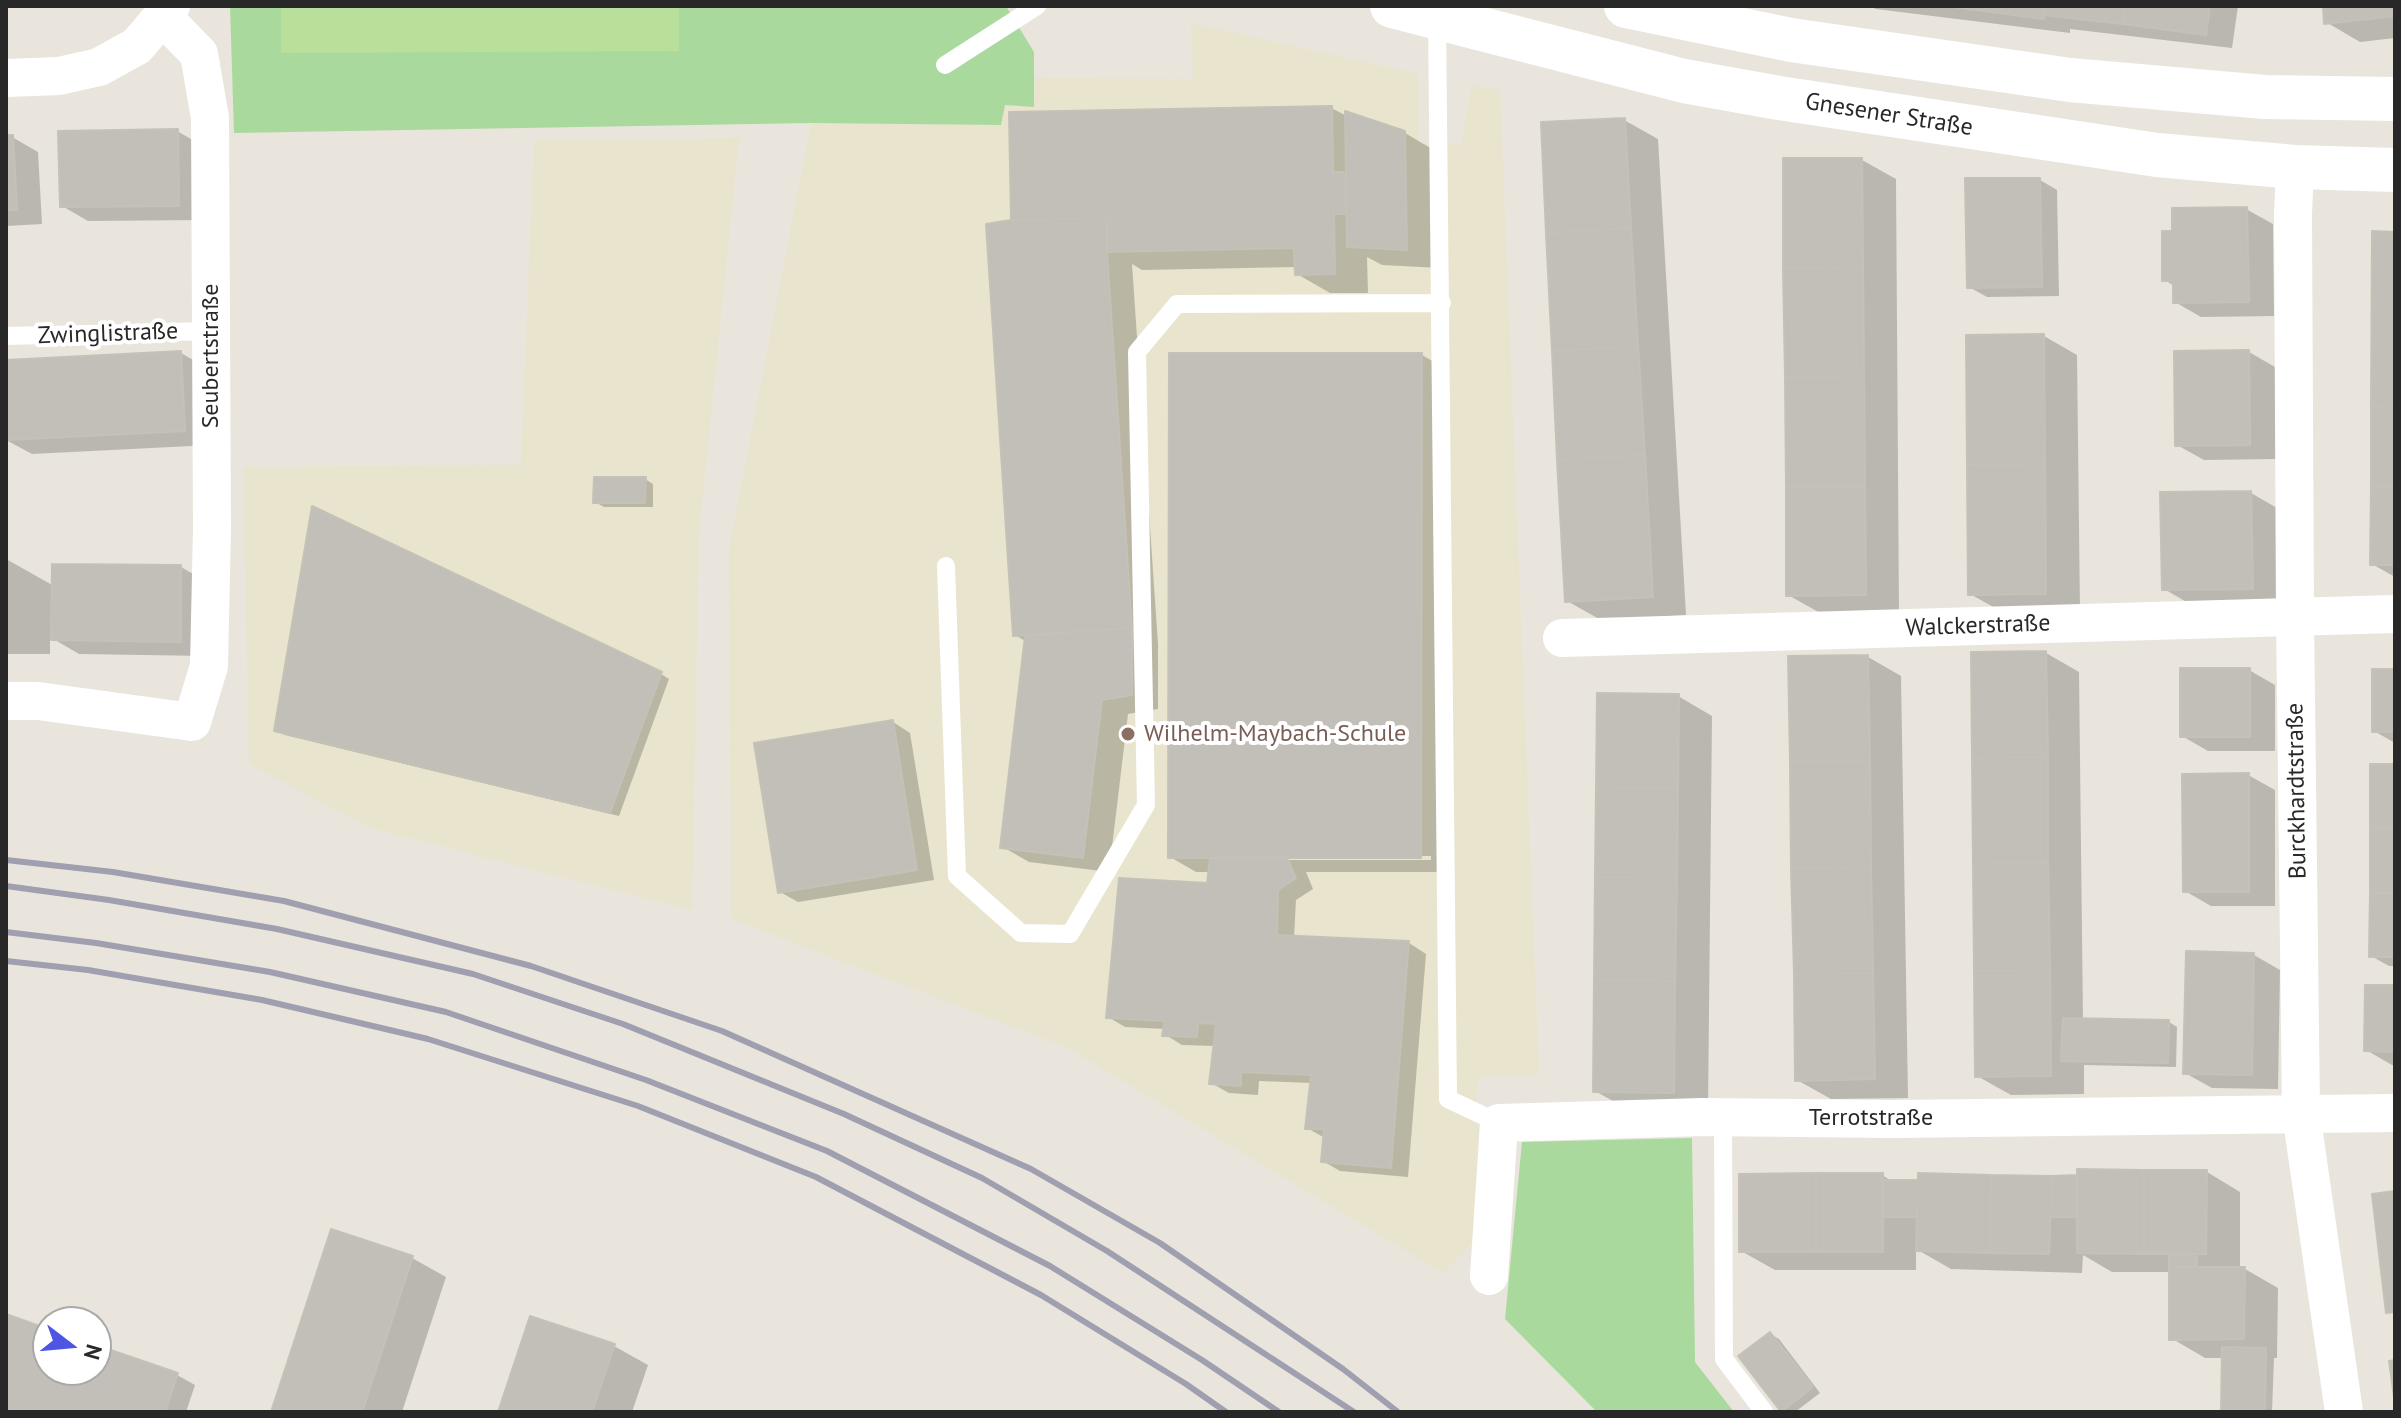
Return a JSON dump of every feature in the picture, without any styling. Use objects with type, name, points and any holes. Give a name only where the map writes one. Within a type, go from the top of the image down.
[{"type":"main road","name":"Gnesener Straße","points":[[1392,6],[1698,84],[2157,155],[2295,167],[2395,170]]},
{"type":"main road","points":[[1626,6],[1702,14],[1791,40],[2070,80],[2265,97],[2395,99]]},
{"type":"street","points":[[6,78],[59,76],[99,67],[137,46],[167,12]]},
{"type":"street","name":"Seubertstraße","points":[[6,701],[38,701],[192,722],[209,666],[210,118],[199,54],[167,12]]},
{"type":"street","name":"Burckhardtstraße","points":[[2295,167],[2295,616],[2301,1113],[2344,1412]]},
{"type":"street","name":"Walckerstraße","points":[[1562,638],[2395,614]]},
{"type":"street","name":"Terrotstraße","points":[[1499,1123],[1723,1118],[2395,1113]]},
{"type":"street","points":[[1489,1276],[1499,1123]]},
{"type":"lane","points":[[945,65],[1037,6]]},
{"type":"lane","points":[[1437,17],[1448,1099],[1499,1123]]},
{"type":"lane","points":[[946,566],[957,876],[1021,933],[1070,934],[1146,805],[1137,352],[1177,304],[1442,303]]},
{"type":"lane","name":"Zwinglistraße","points":[[6,336],[211,331]]},
{"type":"lane","points":[[1723,1118],[1724,1359],[1764,1412]]},
{"type":"shaded area","name":"Wilhelm-Maybach-Schule","points":[[1191,23],[1418,74],[1419,144],[1461,145],[1472,85],[1500,90],[1539,1074],[1477,1077],[1476,1112],[1480,1138],[1473,1242],[1443,1273],[1066,1047],[731,919],[729,549],[811,123],[1001,125],[1005,105],[1034,106],[1035,78],[1193,79]]},
{"type":"shaded area","points":[[739,138],[699,534],[692,910],[370,828],[249,764],[243,467],[521,465],[534,140]]},
{"type":"green space","points":[[230,6],[1006,6],[1034,52],[1034,107],[1005,105],[1001,125],[811,123],[234,133]]},
{"type":"green space","points":[[281,6],[679,6],[679,51],[281,53]]},
{"type":"green space","points":[[1692,1138],[1695,1362],[1734,1412],[1597,1412],[1505,1319],[1522,1142]]},
{"type":"building","points":[[1947,6],[2045,6],[2044,19]]},
{"type":"building","points":[[2045,6],[2126,6],[2123,24],[2044,15]]},
{"type":"building","points":[[2126,6],[2210,6],[2206,35],[2123,24]]},
{"type":"building","points":[[2323,6],[2395,6],[2395,16],[2324,24]]},
{"type":"building","points":[[1332,106],[1335,274],[1295,275],[1294,248],[1107,252],[1107,218],[1011,220],[1009,112]]},
{"type":"building","points":[[1345,111],[1405,131],[1407,250],[1347,247]]},
{"type":"building","points":[[1625,118],[1631,228],[1546,233],[1541,122]]},
{"type":"building","points":[[178,129],[179,206],[60,207],[58,131]]},
{"type":"building","points":[[6,135],[13,135],[17,210],[6,210]]},
{"type":"building","points":[[1783,158],[1862,158],[1863,267],[1783,268]]},
{"type":"building","points":[[1333,172],[1346,172],[1346,214],[1334,214]]},
{"type":"building","points":[[1965,178],[2040,178],[2042,287],[1967,288]]},
{"type":"building","points":[[2247,207],[2249,302],[2173,303],[2173,281],[2162,281],[2162,231],[2172,231],[2172,208]]},
{"type":"building","points":[[1107,218],[1132,628],[1013,636],[986,224],[1011,220]]},
{"type":"building","points":[[1631,228],[1638,346],[1552,351],[1546,233]]},
{"type":"building","points":[[2372,231],[2395,232],[2395,408],[2371,407]]},
{"type":"building","points":[[1863,267],[1864,376],[1785,377],[1783,268]]},
{"type":"building","points":[[2044,334],[2045,464],[1967,465],[1966,335]]},
{"type":"building","points":[[1638,346],[1645,455],[1557,460],[1552,351]]},
{"type":"building","points":[[2249,350],[2250,445],[2175,446],[2174,351]]},
{"type":"building","points":[[181,351],[185,431],[6,440],[6,360]]},
{"type":"building","points":[[1169,353],[1422,353],[1421,858],[1168,858]]},
{"type":"building","points":[[1864,376],[1865,486],[1786,486],[1785,377]]},
{"type":"building","points":[[2371,407],[2395,408],[2395,486],[2371,486]]},
{"type":"building","points":[[1645,455],[1653,597],[1565,602],[1557,460]]},
{"type":"building","points":[[2045,464],[2046,594],[1968,595],[1967,465]]},
{"type":"building","points":[[594,477],[646,477],[645,503],[593,503]]},
{"type":"building","points":[[1786,486],[1865,486],[1866,595],[1786,596]]},
{"type":"building","points":[[2371,486],[2395,486],[2395,565],[2370,565]]},
{"type":"building","points":[[2251,491],[2253,589],[2162,590],[2160,492]]},
{"type":"building","points":[[312,506],[662,672],[610,813],[274,731]]},
{"type":"building","points":[[52,564],[181,565],[181,642],[51,640]]},
{"type":"building","points":[[1132,628],[1132,695],[1102,700],[1083,858],[1000,848],[1025,636]]},
{"type":"building","points":[[2046,651],[2048,757],[1972,758],[1971,652]]},
{"type":"building","points":[[1868,655],[1870,761],[1790,762],[1788,656]]},
{"type":"building","points":[[2180,668],[2250,668],[2250,737],[2180,737]]},
{"type":"building","points":[[2372,669],[2395,669],[2395,732],[2372,732]]},
{"type":"building","points":[[1597,693],[1679,694],[1678,788],[1596,787]]},
{"type":"building","points":[[893,720],[917,870],[778,893],[754,743]]},
{"type":"building","points":[[2048,757],[2048,863],[1973,864],[1972,758]]},
{"type":"building","points":[[1870,761],[1871,867],[1791,868],[1790,762]]},
{"type":"building","points":[[2370,764],[2395,764],[2395,828],[2370,828]]},
{"type":"building","points":[[2249,773],[2249,892],[2183,892],[2182,774]]},
{"type":"building","points":[[1596,787],[1678,788],[1677,878],[1595,877]]},
{"type":"building","points":[[2370,828],[2395,828],[2395,893],[2370,893]]},
{"type":"building","points":[[1210,858],[1287,858],[1296,878],[1278,890],[1277,935],[1409,941],[1391,1168],[1321,1162],[1324,1129],[1305,1129],[1311,1075],[1241,1072],[1241,1086],[1209,1084],[1216,1024],[1198,1023],[1197,1037],[1162,1036],[1165,1021],[1106,1018],[1119,878],[1207,883]]},
{"type":"building","points":[[2048,863],[2050,970],[1974,971],[1973,864]]},
{"type":"building","points":[[1871,867],[1873,973],[1794,974],[1791,868]]},
{"type":"building","points":[[1595,877],[1677,878],[1675,981],[1594,980]]},
{"type":"building","points":[[2370,893],[2395,893],[2395,957],[2369,957]]},
{"type":"building","points":[[2186,951],[2254,953],[2252,1075],[2183,1074]]},
{"type":"building","points":[[2050,970],[2051,1076],[1975,1077],[1974,971]]},
{"type":"building","points":[[1873,973],[1875,1079],[1795,1081],[1794,974]]},
{"type":"building","points":[[1594,980],[1675,981],[1674,1093],[1593,1092]]},
{"type":"building","points":[[2365,985],[2395,985],[2395,1052],[2364,1051]]},
{"type":"building","points":[[2063,1018],[2169,1020],[2168,1063],[2061,1061]]},
{"type":"building","points":[[2077,1169],[2144,1170],[2144,1254],[2077,1253]]},
{"type":"building","points":[[2144,1170],[2207,1170],[2206,1254],[2144,1254]]},
{"type":"building","points":[[1816,1173],[1883,1173],[1883,1252],[1816,1252]]},
{"type":"building","points":[[1816,1173],[1816,1252],[1739,1252],[1739,1174]]},
{"type":"building","points":[[1918,1173],[1991,1175],[1990,1253],[1916,1251]]},
{"type":"building","points":[[1991,1175],[2052,1176],[2049,1254],[1990,1253]]},
{"type":"building","points":[[2077,1175],[2077,1217],[2050,1217],[2052,1176]]},
{"type":"building","points":[[1882,1180],[1918,1180],[1917,1217],[1882,1217]]},
{"type":"building","points":[[2395,1191],[2395,1252],[2379,1254],[2372,1194]]},
{"type":"building","points":[[331,1229],[413,1256],[362,1412],[271,1412]]},
{"type":"building","points":[[2395,1252],[2395,1312],[2386,1313],[2379,1254]]},
{"type":"building","points":[[2169,1254],[2197,1254],[2197,1267],[2169,1267]]},
{"type":"building","points":[[2169,1267],[2245,1267],[2244,1339],[2169,1340]]},
{"type":"building","points":[[6,1314],[32,1323],[32,1386],[112,1386],[112,1350],[178,1373],[165,1412],[6,1412]]},
{"type":"building","points":[[530,1316],[615,1344],[592,1412],[498,1412]]},
{"type":"building","points":[[1770,1332],[1813,1387],[1781,1412],[1738,1356]]},
{"type":"building","points":[[2222,1347],[2266,1348],[2265,1412],[2221,1412]]},
{"type":"building","points":[[2395,1360],[2395,1404],[2389,1361]]},
{"type":"railway","points":[[6,860],[113,872],[284,901],[531,966],[722,1031],[1031,1169],[1160,1243],[1343,1369],[1398,1412]]},
{"type":"railway","points":[[6,886],[277,929],[473,974],[623,1024],[844,1114],[982,1178],[1107,1251],[1354,1412]]},
{"type":"railway","points":[[6,932],[96,943],[270,972],[446,1012],[646,1080],[827,1151],[1050,1266],[1202,1360],[1279,1412]]},
{"type":"railway","points":[[6,961],[88,970],[262,1000],[428,1039],[638,1106],[816,1177],[1041,1295],[1226,1412]]},
{"type":"place","name":"Wilhelm-Maybach-Schule","points":[[1128,734]]}]
